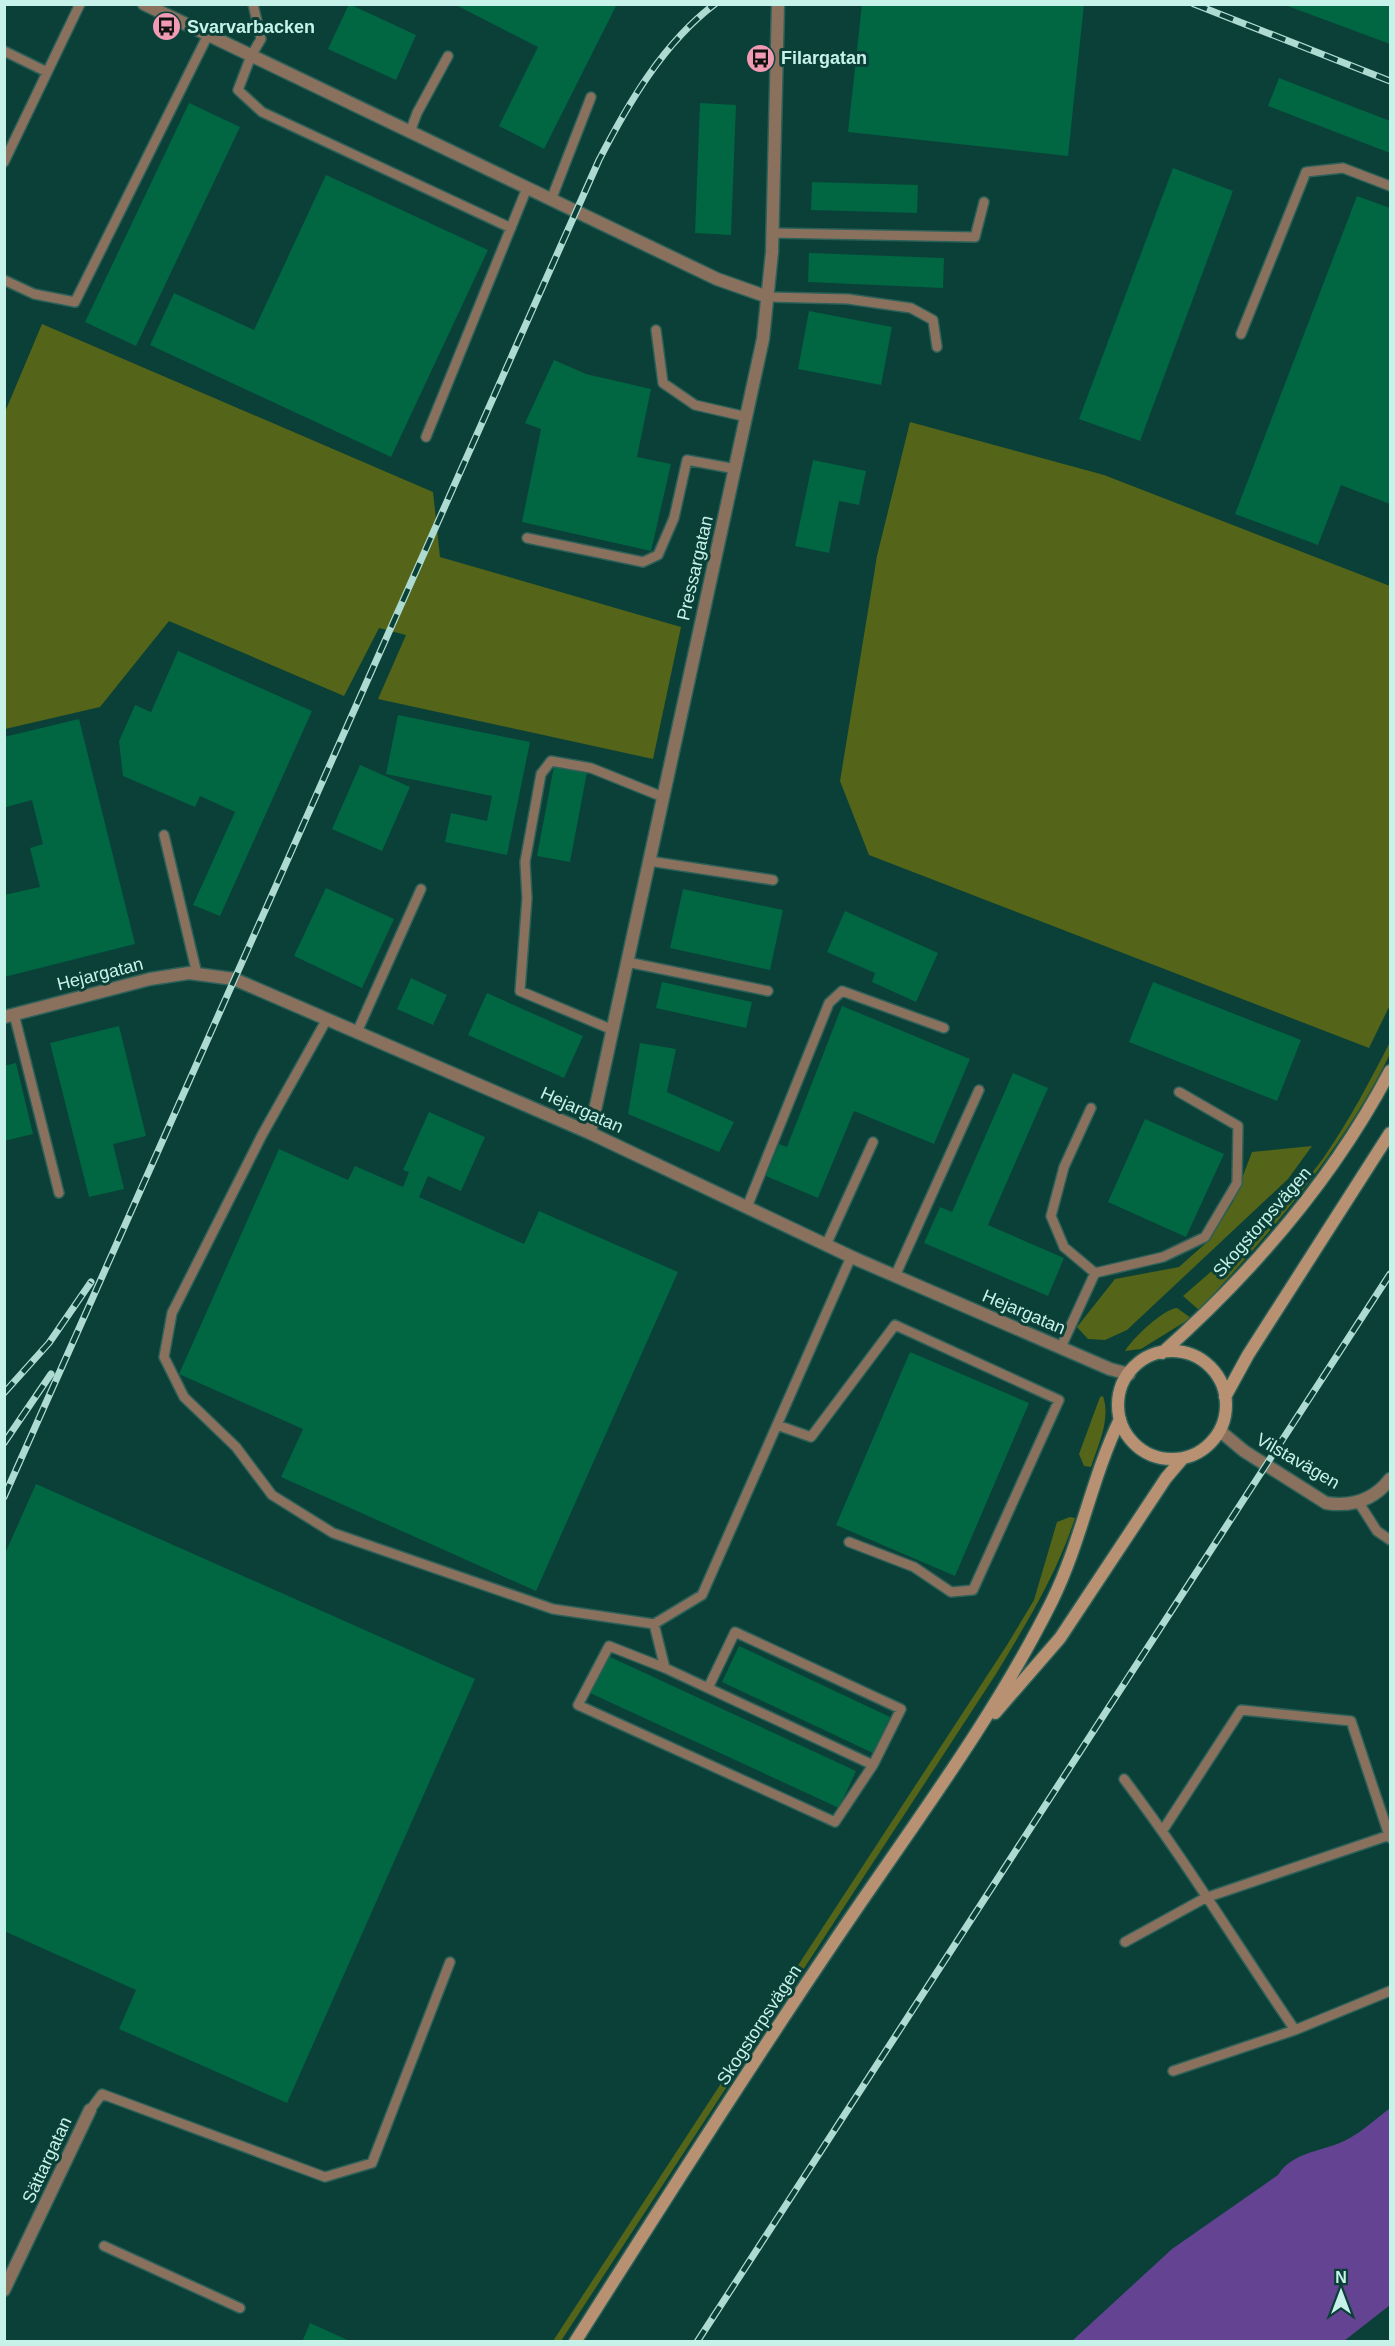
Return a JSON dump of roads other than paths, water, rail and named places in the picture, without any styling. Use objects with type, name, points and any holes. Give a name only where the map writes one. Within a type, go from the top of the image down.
[{"type":"main road","name":"Skogstorpsvägen","points":[[1162,1353],[1195,1324],[1301,1210],[1335,1163],[1390,1071]]},
{"type":"main road","points":[[1225,1397],[1248,1355],[1390,1133]]},
{"type":"main road","points":[[1180,1352],[1199,1358],[1219,1378],[1225,1397],[1225,1413],[1220,1431],[1204,1448],[1183,1458],[1166,1458],[1145,1451],[1129,1438],[1120,1419],[1120,1394],[1129,1374],[1141,1361],[1162,1353],[1180,1352]]},
{"type":"main road","name":"Skogstorpsvägen","points":[[574,2342],[833,1943],[979,1732],[1052,1600],[1080,1532],[1110,1440],[1120,1419]]},
{"type":"main road","name":"Skogstorpsvägen","points":[[979,1732],[1060,1638],[1166,1478],[1183,1458]]},
{"type":"street","points":[[144,4],[717,279],[768,297]]},
{"type":"street","name":"Pressargatan","points":[[590,1133],[763,339],[772,233],[778,4]]},
{"type":"street","name":"Hejargatan","points":[[9,1015],[150,979],[197,974],[234,979],[590,1133],[851,1257],[1129,1374]]},
{"type":"street","name":"Vilstavägen","points":[[1220,1431],[1244,1451],[1326,1503],[1341,1505],[1359,1503],[1381,1491],[1390,1479]]},
{"type":"street","name":"Sättargatan","points":[[4,2290],[90,2110]]},
{"type":"lane","points":[[4,162],[80,4]]},
{"type":"lane","points":[[253,4],[261,39],[251,56],[238,90],[262,112],[511,228]]},
{"type":"lane","points":[[4,280],[34,294],[75,302],[208,35]]},
{"type":"lane","points":[[4,51],[47,72]]},
{"type":"lane","points":[[410,132],[417,113],[448,56]]},
{"type":"lane","points":[[551,200],[591,97]]},
{"type":"lane","points":[[1241,334],[1306,172],[1343,168],[1390,186]]},
{"type":"lane","points":[[426,437],[527,188]]},
{"type":"lane","points":[[772,233],[975,237],[984,202]]},
{"type":"lane","points":[[768,297],[848,299],[911,308],[933,320],[937,347]]},
{"type":"lane","points":[[656,330],[663,383],[695,405],[747,417]]},
{"type":"lane","points":[[527,538],[643,562],[658,555],[674,518],[687,460],[736,469]]},
{"type":"lane","points":[[613,1030],[520,991],[526,898],[525,862],[541,774],[551,761],[581,766],[663,797]]},
{"type":"lane","points":[[164,836],[197,974]]},
{"type":"lane","points":[[649,861],[773,880]]},
{"type":"lane","points":[[357,1032],[421,889]]},
{"type":"lane","points":[[627,962],[768,990]]},
{"type":"lane","points":[[747,1207],[829,1003],[842,992],[944,1028]]},
{"type":"lane","points":[[9,1015],[59,1193]]},
{"type":"lane","points":[[327,1018],[262,1135],[172,1313],[164,1357],[184,1397],[236,1447],[272,1495],[333,1533],[553,1610],[654,1624],[702,1594],[851,1257]]},
{"type":"lane","points":[[895,1276],[979,1090]]},
{"type":"lane","points":[[1095,1273],[1163,1257],[1204,1237],[1237,1183],[1238,1126],[1179,1092]]},
{"type":"lane","points":[[1092,1108],[1064,1167],[1051,1216],[1064,1246],[1095,1273]]},
{"type":"lane","points":[[826,1245],[873,1142]]},
{"type":"lane","points":[[1061,1347],[1095,1273]]},
{"type":"lane","points":[[777,1425],[811,1437],[895,1325],[1059,1400],[973,1590],[951,1592],[914,1567],[849,1542]]},
{"type":"lane","points":[[1359,1503],[1377,1532],[1390,1540]]},
{"type":"lane","points":[[654,1624],[665,1668]]},
{"type":"lane","points":[[708,1688],[735,1632],[901,1708],[873,1765],[835,1822],[578,1705],[609,1646],[665,1668],[873,1765]]},
{"type":"lane","points":[[1125,1942],[1205,1898],[1390,1836],[1351,1721],[1241,1710],[1163,1830]]},
{"type":"lane","points":[[1124,1779],[1163,1830],[1205,1898],[1295,2030]]},
{"type":"lane","points":[[90,2110],[102,2094],[325,2177],[372,2163],[450,1962]]},
{"type":"lane","points":[[1173,2071],[1295,2030],[1390,1990]]},
{"type":"lane","points":[[104,2246],[240,2308]]},
{"type":"railway","points":[[4,1497],[599,160],[648,76],[679,37],[715,4]]},
{"type":"railway","points":[[1194,4],[1390,81]]},
{"type":"railway","points":[[697,2342],[1390,1274]]},
{"type":"railway","points":[[4,1393],[49,1343],[91,1282]]},
{"type":"railway","points":[[4,1443],[51,1374]]},
{"type":"place","name":"Svarvarbacken","points":[[166,27]]},
{"type":"place","name":"Filargatan","points":[[760,58]]}]
